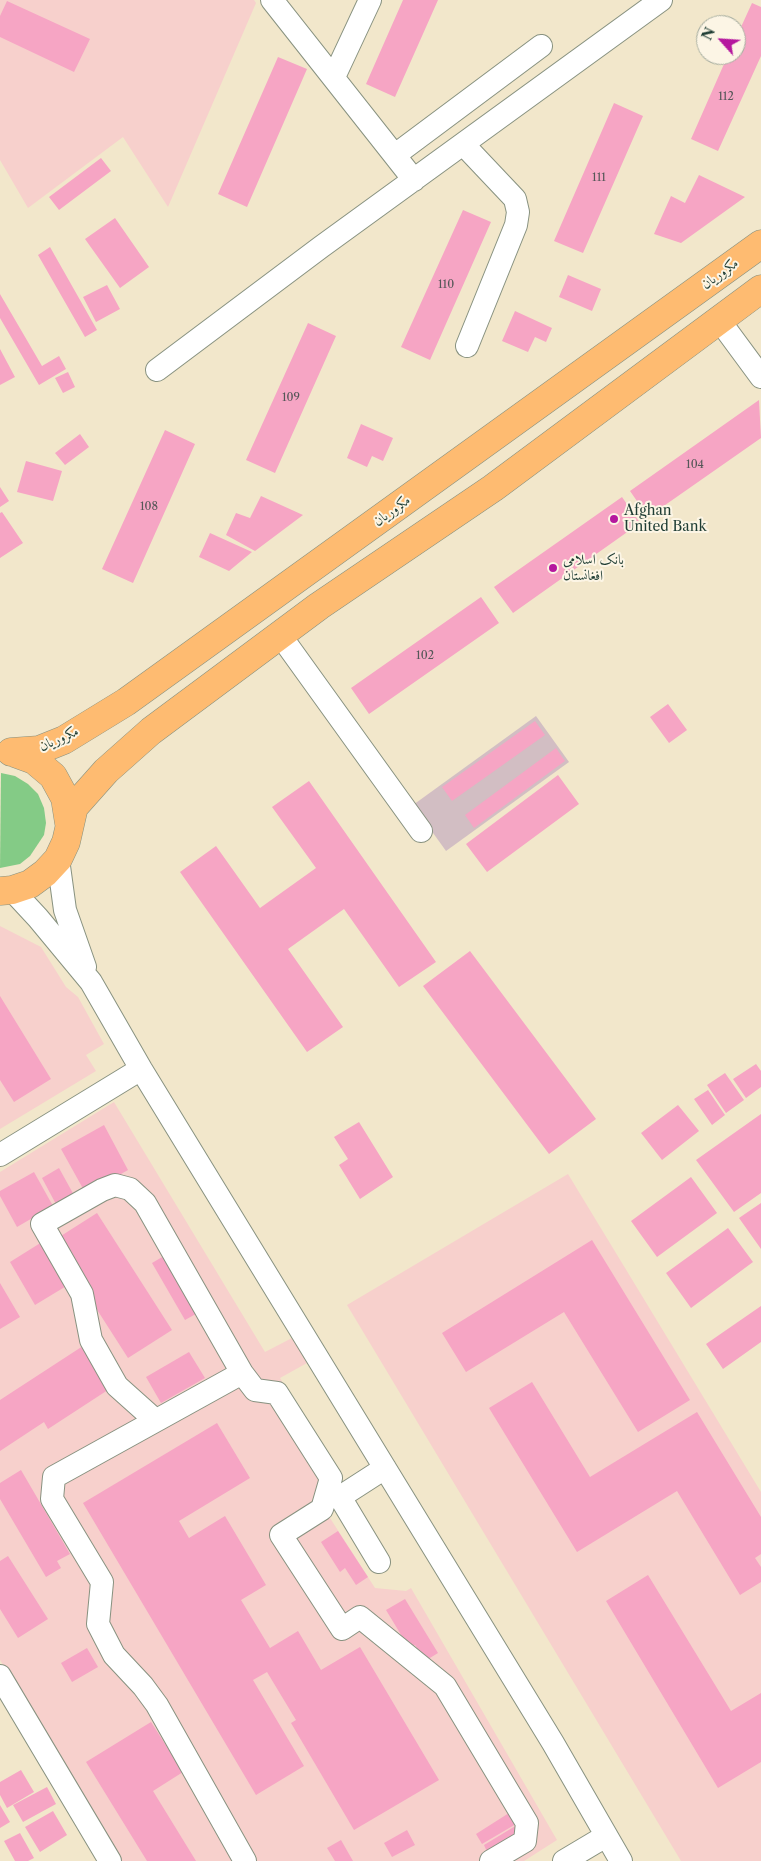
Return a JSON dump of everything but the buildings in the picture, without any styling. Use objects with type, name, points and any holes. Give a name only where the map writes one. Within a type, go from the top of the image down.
[{"type":"main road","name":"مکروریان","points":[[5,751],[39,750],[64,740],[126,702],[761,244]]},
{"type":"main road","points":[[6,891],[30,884],[45,873],[58,859],[66,842],[74,806],[106,771],[152,731],[280,635],[493,488],[761,289]]},
{"type":"main road","points":[[5,751],[34,760],[53,776],[65,798],[69,823]]},
{"type":"street","points":[[272,0],[414,180]]},
{"type":"street","points":[[334,77],[370,0]]},
{"type":"street","points":[[157,370],[661,0]]},
{"type":"street","points":[[395,155],[541,46]]},
{"type":"street","points":[[463,144],[515,199],[518,212],[516,226],[467,346]]},
{"type":"street","points":[[720,320],[761,376]]},
{"type":"street","points":[[280,635],[420,832]]},
{"type":"street","points":[[58,859],[66,910],[91,982]]},
{"type":"street","points":[[6,891],[38,918],[91,982],[141,1069],[553,1743],[621,1861]]},
{"type":"street","points":[[0,1155],[141,1069]]},
{"type":"street","points":[[155,1420],[117,1386],[91,1340],[82,1294],[42,1224],[102,1190],[115,1185],[130,1189],[145,1203],[242,1373],[255,1390],[277,1394],[331,1478],[322,1509],[281,1535],[342,1629],[360,1617],[445,1686],[527,1823],[525,1841],[491,1861]]},
{"type":"street","points":[[242,1373],[54,1477],[52,1499],[102,1582],[98,1624],[114,1655],[143,1686],[158,1706],[245,1861]]},
{"type":"street","points":[[379,1562],[340,1497],[384,1468]]},
{"type":"street","points":[[3,1690],[103,1859]]},
{"type":"street","points":[[564,1861],[606,1836]]},
{"type":"shaded area","points":[[0,0],[254,0],[256,3],[168,207],[123,137],[28,208],[0,160]]},
{"type":"shaded area","points":[[536,716],[569,762],[446,851],[413,805]]},
{"type":"shaded area","points":[[0,926],[41,947],[66,987],[78,997],[104,1044],[86,1055],[96,1071],[0,1129]]},
{"type":"shaded area","points":[[114,1102],[265,1352],[292,1338],[307,1363],[280,1378],[345,1485],[339,1489],[330,1518],[375,1588],[406,1591],[411,1588],[557,1840],[524,1861],[121,1861],[0,1660],[0,1172]]},
{"type":"shaded area","points":[[568,1174],[761,1492],[761,1861],[681,1861],[347,1305]]},
{"type":"green space","points":[[1,773],[15,776],[28,784],[38,794],[44,808],[46,823],[44,835],[30,856],[20,864],[0,868]]},
{"type":"place","name":"Afghan United Bank","points":[[614,519]]},
{"type":"place","name":"بانک اسلامی افغانستان","points":[[553,568]]}]
